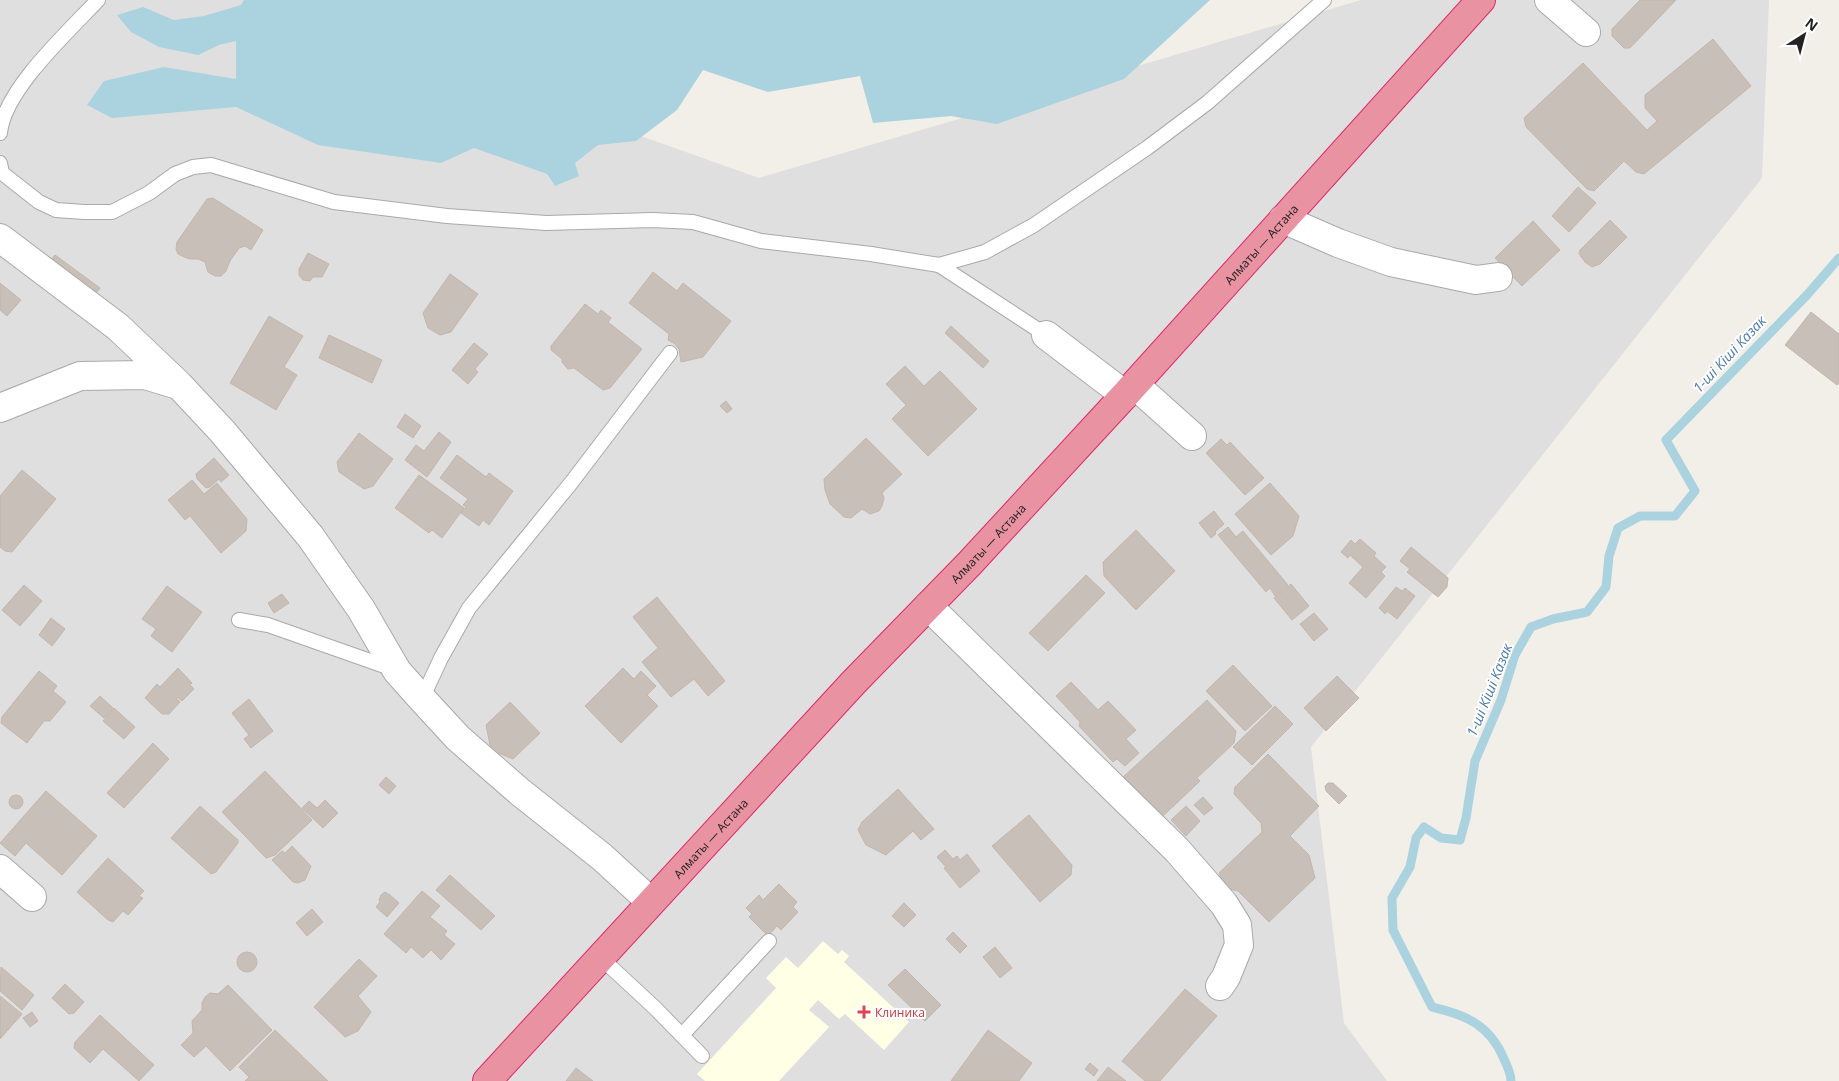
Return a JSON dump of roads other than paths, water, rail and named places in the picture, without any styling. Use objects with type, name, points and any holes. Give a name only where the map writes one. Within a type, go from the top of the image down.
[{"type":"highway","name":"Алматы — Астана","points":[[487,1081],[854,682],[928,606],[1130,390],[1481,0]]},
{"type":"street","points":[[1549,0],[1586,32]]},
{"type":"street","points":[[1284,219],[1338,243],[1391,262],[1476,280],[1498,277]]},
{"type":"street","points":[[0,238],[118,326],[179,385],[222,431],[310,536],[362,609],[397,671],[422,699],[465,744],[520,792],[602,857],[651,902]]},
{"type":"street","points":[[0,261],[25,263],[43,271]]},
{"type":"street","points":[[1046,335],[1130,390],[1192,436]]},
{"type":"street","points":[[0,408],[80,376],[145,376],[179,385]]},
{"type":"street","points":[[928,606],[1177,850],[1224,904],[1237,925],[1240,945],[1220,986]]},
{"type":"street","points":[[0,869],[32,897]]},
{"type":"lane","points":[[0,133],[10,104],[30,73],[98,0]]},
{"type":"lane","points":[[940,265],[985,252],[1034,225],[1147,148],[1207,103],[1324,0]]},
{"type":"lane","points":[[0,163],[2,173],[39,202],[56,210],[112,212],[149,193],[175,174],[193,166],[211,165],[334,202],[447,216],[546,223],[653,220],[693,222],[761,242],[871,254],[940,265],[1046,335]]},
{"type":"lane","points":[[422,699],[441,658],[469,608],[571,484],[670,353]]},
{"type":"lane","points":[[239,620],[268,626],[397,671]]},
{"type":"lane","points":[[682,1035],[769,941]]},
{"type":"lane","points":[[600,957],[702,1056]]},
{"type":"water","points":[[244,0],[1210,0],[1124,79],[997,124],[951,116],[873,123],[860,76],[768,92],[703,70],[677,110],[636,141],[598,145],[575,163],[579,176],[555,186],[547,174],[474,148],[441,163],[318,145],[236,107],[112,118],[87,105],[104,81],[164,67],[236,79],[236,41],[219,45],[198,55],[159,47],[131,32],[117,15],[143,7],[174,20],[204,16],[241,5]]},
{"type":"waterway","name":"1-ші Кіші Казак","points":[[1511,1081],[1509,1070],[1498,1047],[1484,1030],[1466,1018],[1432,1007],[1393,930],[1392,898],[1410,867],[1416,838],[1424,827],[1441,838],[1460,840],[1466,818],[1475,761],[1501,700],[1515,655],[1531,627],[1553,619],[1587,612],[1606,587],[1609,556],[1618,528],[1640,516],[1675,516],[1695,491],[1666,440],[1807,295],[1839,258]]},
{"type":"place","name":"Клиника","points":[[864,1012]]}]
